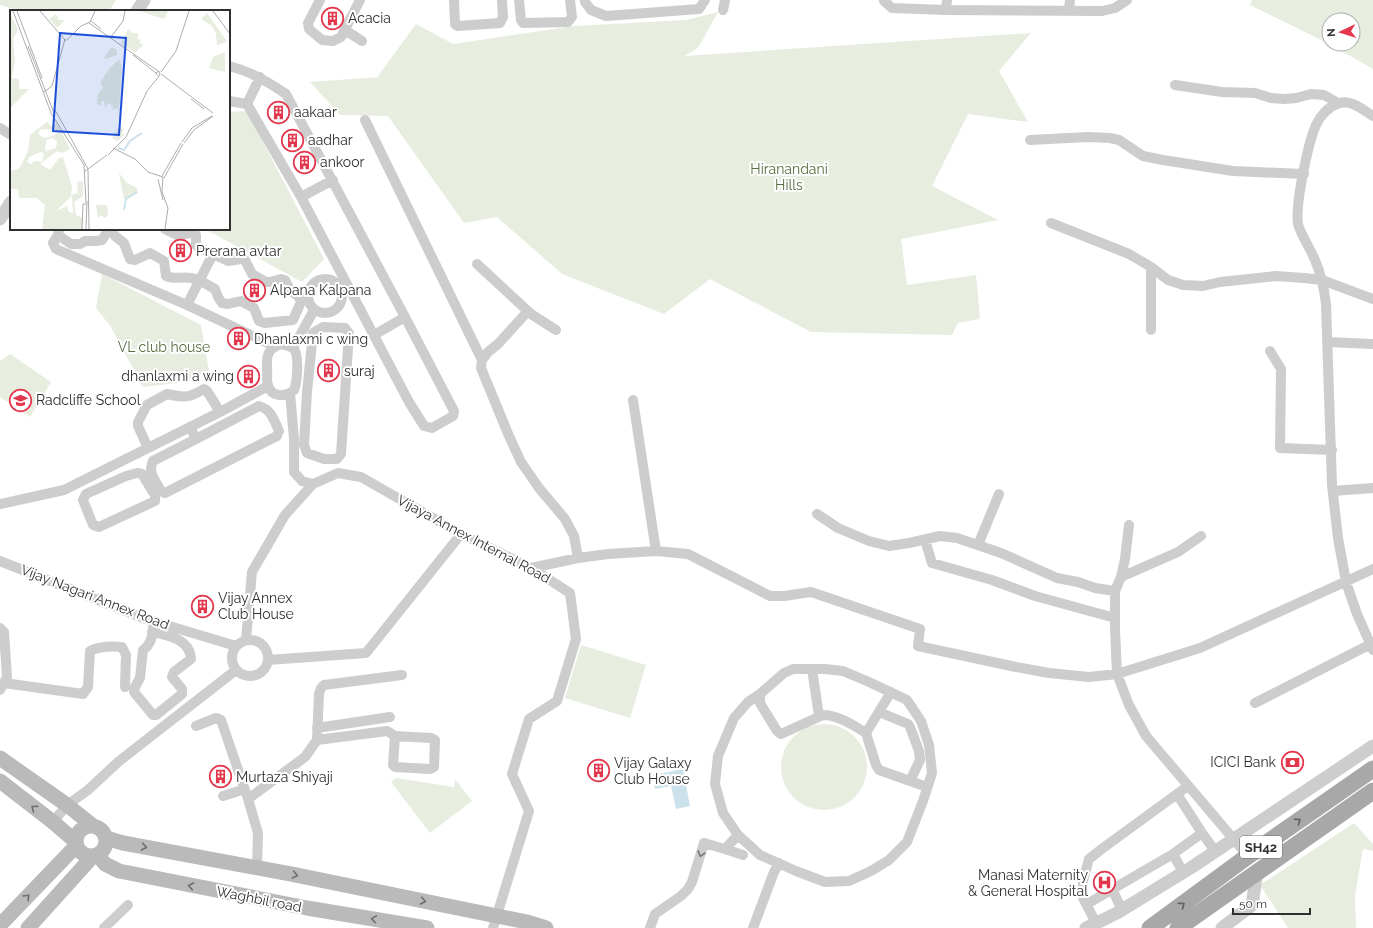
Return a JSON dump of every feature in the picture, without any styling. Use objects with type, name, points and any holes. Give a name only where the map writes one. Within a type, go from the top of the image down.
[{"type":"main road","points":[[0,758],[68,805],[92,825],[102,829],[106,838],[105,848],[95,856],[33,926]]},
{"type":"main road","name":"SH42","points":[[1150,928],[1248,856],[1373,769]]},
{"type":"main road","points":[[0,781],[53,822],[76,844],[83,854],[95,856]]},
{"type":"main road","name":"SH42","points":[[1178,928],[1373,791]]},
{"type":"main road","points":[[0,925],[76,844],[79,831],[92,825]]},
{"type":"main road","name":"Waghbil road","points":[[106,838],[123,843],[257,869],[291,874],[495,922],[527,922],[546,928]]},
{"type":"main road","name":"Waghbil road","points":[[95,856],[105,864],[119,871],[307,908],[427,928]]},
{"type":"street","points":[[138,10],[144,0]]},
{"type":"street","points":[[320,0],[308,23],[309,29],[322,40],[333,41],[341,37],[360,0]]},
{"type":"street","points":[[454,0],[455,24],[458,26],[500,23],[503,17],[502,0]]},
{"type":"street","points":[[519,0],[520,20],[523,23],[568,22],[572,17],[570,0]]},
{"type":"street","points":[[584,0],[591,10],[606,16],[699,9],[705,0]]},
{"type":"street","points":[[884,0],[892,8],[934,5],[1070,5],[1102,11],[1109,5],[1115,8],[1127,0]]},
{"type":"street","points":[[344,30],[362,41]]},
{"type":"street","points":[[230,66],[260,77],[286,94],[333,180],[454,411],[452,416],[432,428],[424,426],[409,402],[374,335],[345,288],[301,197],[247,104],[230,100]]},
{"type":"street","points":[[247,104],[260,77]]},
{"type":"street","points":[[1175,85],[1222,92],[1255,93],[1271,98],[1284,99],[1296,98],[1311,94],[1324,95],[1338,103],[1352,103],[1373,116]]},
{"type":"street","points":[[1255,703],[1372,646],[1357,614],[1346,582],[1338,538],[1333,491],[1326,304],[1322,280],[1298,224],[1299,206],[1307,157],[1316,125],[1326,110],[1338,103]]},
{"type":"street","points":[[364,120],[482,360]]},
{"type":"street","points":[[0,128],[10,134]]},
{"type":"street","points":[[1030,140],[1088,137],[1110,138],[1119,140],[1143,156],[1162,160],[1233,171],[1304,174]]},
{"type":"street","points":[[301,197],[333,180]]},
{"type":"street","points":[[1,216],[10,203]]},
{"type":"street","points":[[1051,223],[1129,254],[1152,267],[1168,280],[1183,285],[1192,287],[1220,282],[1276,276],[1322,280],[1373,299]]},
{"type":"street","points":[[108,230],[102,240],[85,241],[80,244],[71,244],[59,232],[54,243],[56,249],[187,305],[274,346]]},
{"type":"street","points":[[112,230],[115,236],[124,243],[130,259],[135,260],[150,253],[164,261],[166,276],[170,278],[190,277],[199,280],[215,289],[222,303],[228,304],[241,301],[254,308],[259,321],[265,323],[293,320],[301,302],[299,297],[290,290],[285,280],[281,279],[266,282],[252,274],[245,260],[241,259],[228,261],[196,245],[196,235],[193,232],[179,236],[167,230]]},
{"type":"street","points":[[187,305],[214,254]]},
{"type":"street","points":[[477,264],[528,311],[556,330]]},
{"type":"street","points":[[1151,330],[1152,267]]},
{"type":"street","points":[[322,279],[330,280],[345,288],[343,298],[336,311],[328,314],[321,314],[314,310],[309,304],[308,296],[310,288],[315,282],[322,279]]},
{"type":"street","points":[[293,348],[314,310]]},
{"type":"street","points":[[528,311],[498,344],[488,352],[482,360],[481,368],[518,455],[538,488],[565,519],[574,536],[578,558]]},
{"type":"street","points":[[374,335],[405,317]]},
{"type":"street","points":[[322,327],[344,328],[349,333],[341,454],[337,458],[324,459],[307,453],[305,449],[307,392],[313,333],[322,327]]},
{"type":"street","points":[[1328,342],[1373,344]]},
{"type":"street","points":[[307,392],[292,392],[284,396],[277,395],[271,391],[268,386],[267,358],[269,351],[274,346],[281,344],[293,348],[296,354],[297,382],[292,392],[294,472],[302,481],[313,484]]},
{"type":"street","points":[[1270,351],[1281,369],[1280,448],[1332,450]]},
{"type":"street","points":[[0,504],[64,490],[220,412],[268,386]]},
{"type":"street","points":[[148,448],[138,426],[138,422],[147,405],[167,394],[191,397],[204,389],[208,391],[220,412]]},
{"type":"street","points":[[633,400],[656,551]]},
{"type":"street","points":[[259,406],[264,407],[269,411],[279,431],[277,436],[165,493],[161,491],[150,470],[154,461],[196,439],[259,406]]},
{"type":"street","points":[[190,427],[196,439]]},
{"type":"street","points":[[120,462],[126,476]]},
{"type":"street","points":[[137,473],[142,474],[155,495],[155,501],[99,527],[93,525],[83,500],[86,494],[126,476],[137,473]]},
{"type":"street","name":"Vijaya Annex Internal Road","points":[[246,640],[252,572],[285,515],[313,484],[338,473],[361,477],[461,534],[531,568],[570,593],[576,639],[557,701],[529,719],[512,774],[529,811],[495,922]]},
{"type":"street","points":[[1333,491],[1373,488]]},
{"type":"street","points":[[978,545],[999,494]]},
{"type":"street","points":[[817,514],[838,528],[870,541],[889,546],[940,536],[957,538],[1001,553],[1057,578],[1116,592]]},
{"type":"street","points":[[1129,525],[1125,559],[1116,592],[1115,618],[1117,674],[1129,705],[1146,736],[1248,856]]},
{"type":"street","points":[[268,660],[366,653],[461,534]]},
{"type":"street","points":[[1121,577],[1178,552],[1201,536]]},
{"type":"street","points":[[924,540],[932,563],[992,580],[1035,596],[1115,618]]},
{"type":"street","points":[[531,568],[578,558],[608,554],[656,551],[688,554],[770,596],[784,596],[811,592],[920,629],[918,646],[1016,667],[1049,673],[1088,677],[1117,674],[1200,648],[1346,582],[1373,568]]},
{"type":"street","name":"Vijay Nagari Annex Road","points":[[0,561],[154,622],[236,646]]},
{"type":"street","points":[[152,632],[164,634],[182,641],[190,654],[191,659],[174,672],[172,677],[182,689],[182,694],[156,715],[153,715],[134,692],[140,678],[142,650],[148,646],[152,639],[152,632],[154,622]]},
{"type":"street","points":[[0,628],[4,632],[7,678],[2,687],[83,694],[88,687],[90,651],[96,647],[113,646],[122,647],[126,655],[125,687]]},
{"type":"street","points":[[246,640],[258,642],[266,649],[268,660],[263,671],[254,676],[243,675],[236,670],[232,656],[236,646],[246,640]]},
{"type":"street","points":[[794,669],[843,671],[891,692],[907,700],[921,721],[929,745],[932,773],[907,842],[889,860],[871,871],[849,881],[825,882],[760,855],[738,835],[723,813],[715,784],[718,756],[734,718],[748,702],[760,694],[784,672],[794,669]]},
{"type":"street","points":[[812,669],[818,716]]},
{"type":"street","points":[[53,822],[68,805],[88,790],[118,762],[236,670]]},
{"type":"street","points":[[249,803],[306,757],[317,740],[319,694],[324,685],[402,675]]},
{"type":"street","points":[[866,733],[891,692]]},
{"type":"street","points":[[760,694],[760,703],[777,731],[781,734],[818,716],[827,715],[848,722],[866,733],[876,765],[880,770],[927,787]]},
{"type":"street","points":[[879,712],[908,724],[910,727],[919,751],[920,760],[910,781]]},
{"type":"street","points":[[317,728],[390,717]]},
{"type":"street","points":[[196,726],[216,718],[221,720],[258,833],[257,869]]},
{"type":"street","points":[[317,740],[387,731],[395,736],[431,738],[435,740],[434,767],[430,770],[395,767],[393,765],[395,736]]},
{"type":"street","points":[[1188,786],[1089,859],[1083,881],[1084,898],[1087,904],[1091,926],[1122,910],[1183,872],[1373,746]]},
{"type":"street","points":[[230,766],[243,800],[249,803]]},
{"type":"street","points":[[223,796],[239,791]]},
{"type":"street","points":[[1176,794],[1215,851]]},
{"type":"street","points":[[1087,904],[1172,854],[1202,833]]},
{"type":"street","points":[[726,849],[738,835]]},
{"type":"street","points":[[650,928],[656,914],[682,896],[692,882],[704,843],[743,855]]},
{"type":"street","points":[[1172,854],[1183,872]]},
{"type":"street","points":[[753,928],[774,872],[780,863]]},
{"type":"street","points":[[1222,928],[1252,905],[1257,872]]},
{"type":"street","points":[[1112,890],[1122,910]]},
{"type":"street","points":[[104,928],[128,905]]},
{"type":"green space","points":[[0,0],[116,0],[110,10],[18,10],[0,5]]},
{"type":"green space","points":[[1252,0],[1373,0],[1373,69],[1343,52],[1361,52],[1361,12],[1321,12],[1321,40],[1250,5]]},
{"type":"green space","name":"Hiranandani Hills","points":[[718,12],[698,48],[684,56],[1031,33],[999,71],[1028,122],[968,114],[932,186],[998,220],[901,239],[907,285],[976,275],[980,319],[958,323],[952,335],[811,332],[710,279],[664,314],[562,274],[497,217],[464,223],[388,116],[340,115],[310,82],[380,77],[378,76],[416,24],[453,44],[574,26],[686,20]]},
{"type":"green space","points":[[247,111],[324,259],[302,282],[207,230],[230,230],[230,112]]},
{"type":"green space","name":"VL club house","points":[[102,274],[201,325],[209,371],[178,383],[143,387],[111,327],[96,308]]},
{"type":"green space","name":"Radcliffe School","points":[[10,354],[51,382],[30,417],[0,397],[0,361]]},
{"type":"green space","points":[[581,645],[646,665],[630,718],[565,698]]},
{"type":"green space","points":[[824,724],[840,727],[848,731],[860,743],[864,751],[867,767],[864,783],[860,791],[848,803],[840,807],[824,810],[808,807],[800,803],[788,791],[784,783],[781,767],[784,751],[788,743],[800,731],[808,727]]},
{"type":"green space","points":[[396,778],[454,787],[455,779],[472,801],[430,833],[391,782]]},
{"type":"green space","points":[[1354,823],[1373,844],[1373,851],[1363,849],[1355,895],[1356,928],[1288,928],[1260,885]]},
{"type":"water","points":[[683,769],[690,806],[676,809],[671,786],[655,789],[653,775]]},
{"type":"place","name":"Acacia","points":[[332,18]]},
{"type":"place","name":"aakaar","points":[[278,112]]},
{"type":"place","name":"aadhar","points":[[292,140]]},
{"type":"place","name":"ankoor","points":[[305,162]]},
{"type":"place","name":"Prerana avtar","points":[[180,251]]},
{"type":"place","name":"Alpana Kalpana","points":[[254,290]]},
{"type":"place","name":"Dhanlaxmi c wing","points":[[238,339]]},
{"type":"place","name":"suraj","points":[[328,371]]},
{"type":"place","name":"dhanlaxmi a wing","points":[[249,376]]},
{"type":"place","name":"Radcliffe School","points":[[20,400]]},
{"type":"place","name":"Vijay Annex Club House","points":[[202,606]]},
{"type":"place","name":"ICICI Bank","points":[[1292,762]]},
{"type":"place","name":"Vijay Galaxy Club House","points":[[599,771]]},
{"type":"place","name":"Murtaza Shiyaji","points":[[220,777]]},
{"type":"place","name":"Manasi Maternity & General Hospital","points":[[1104,883]]}]
